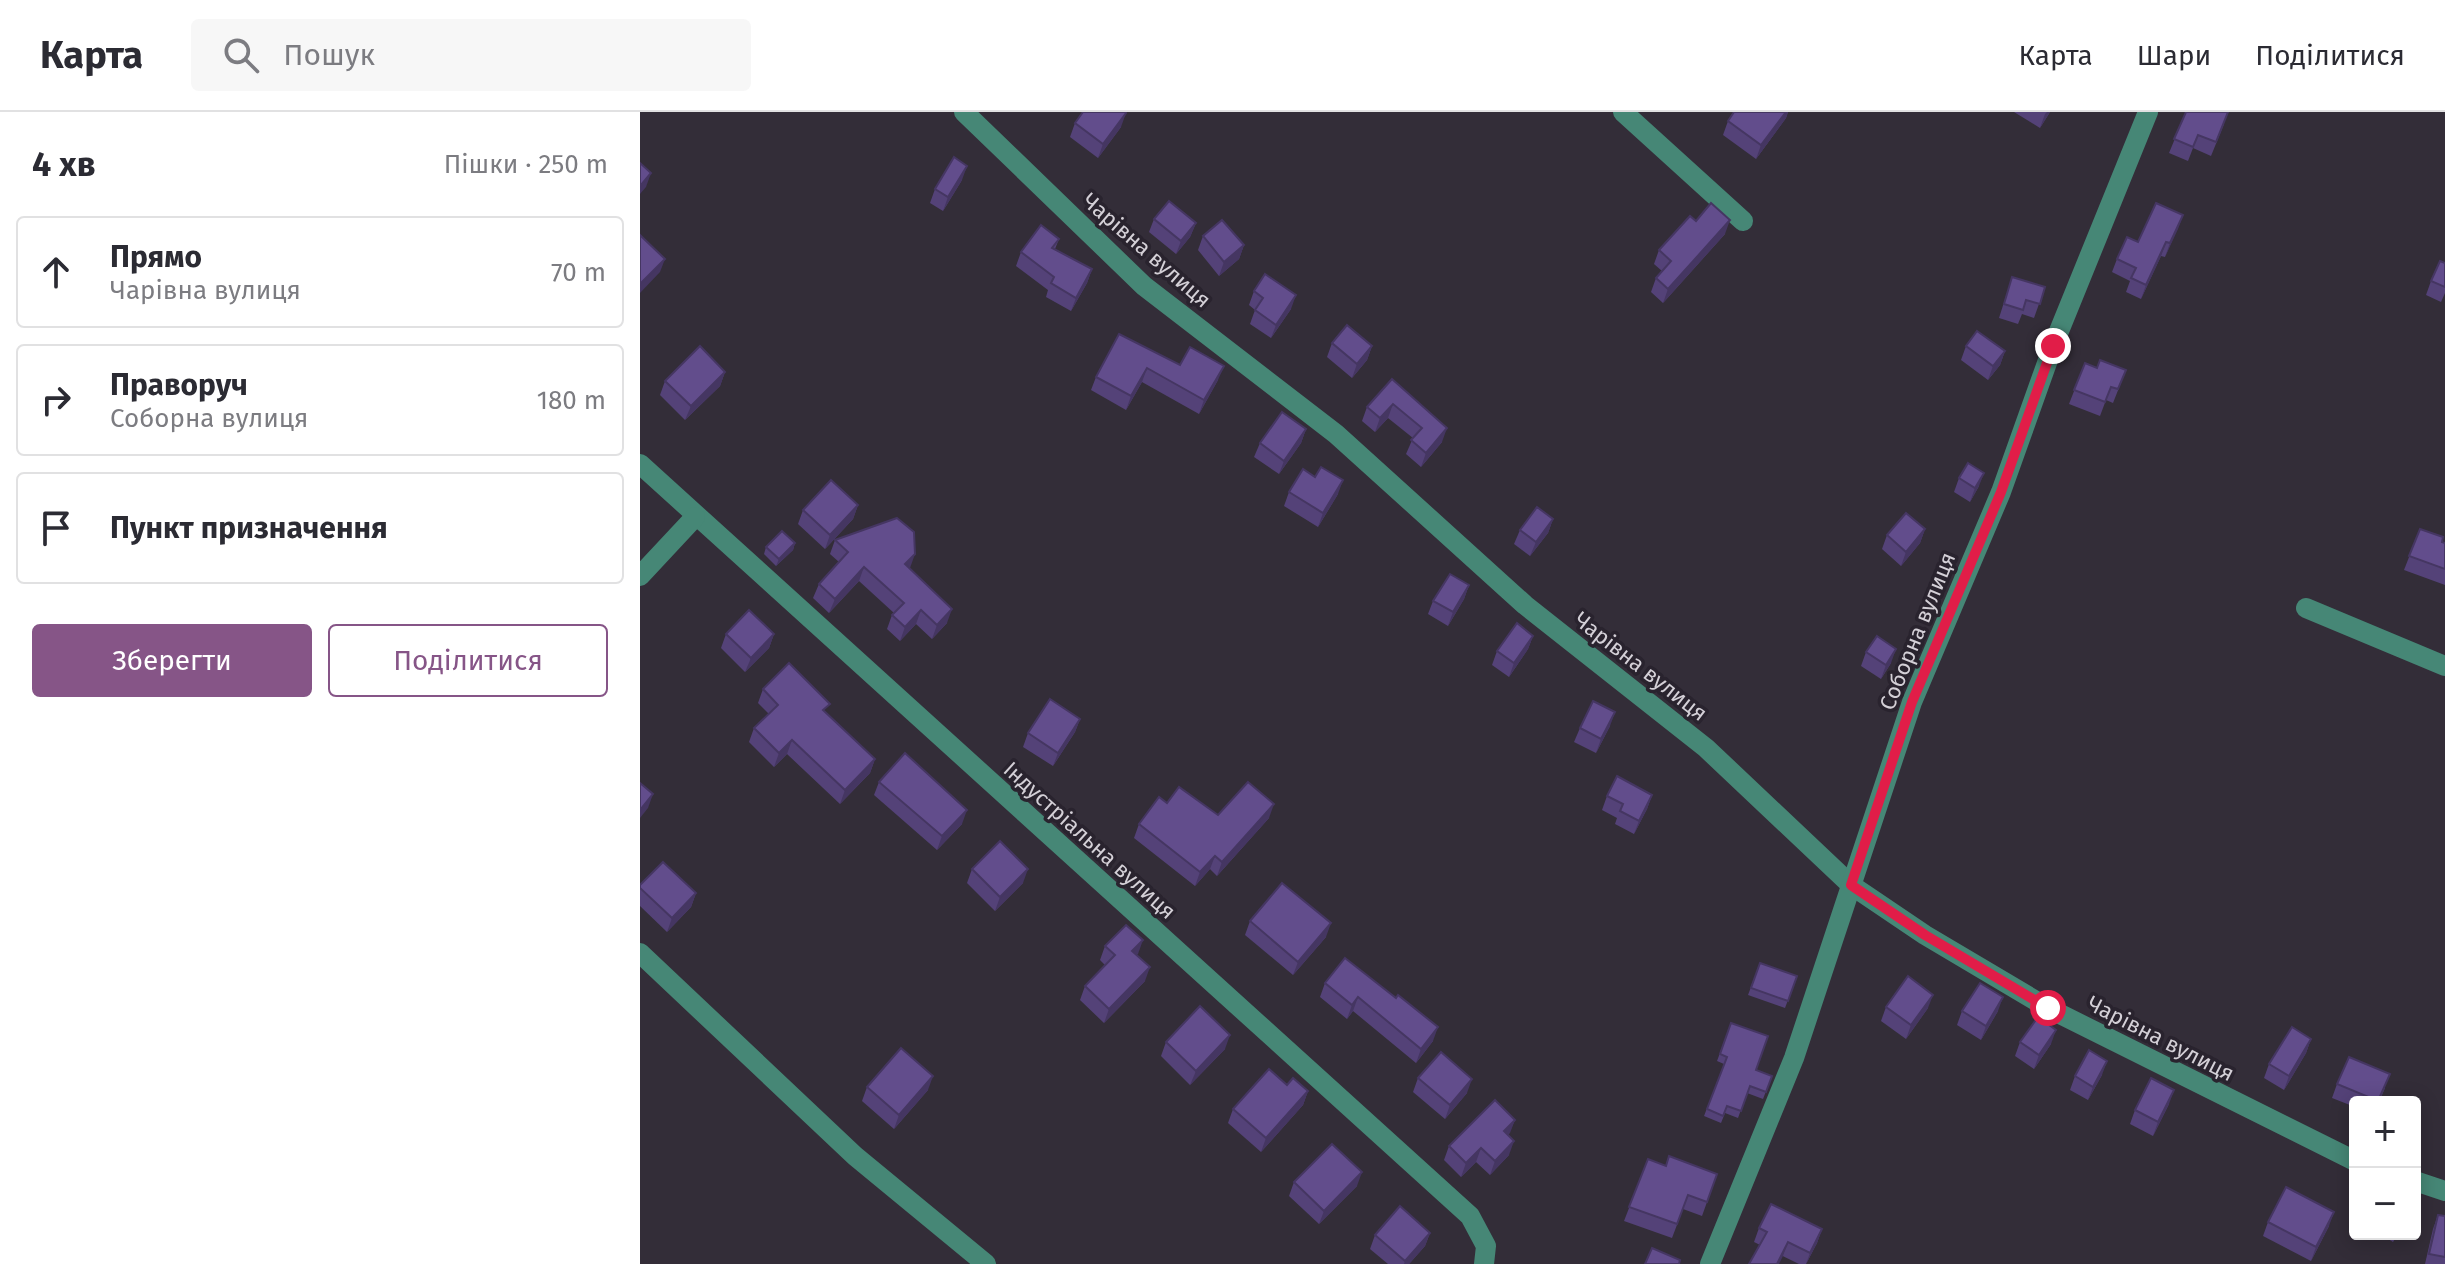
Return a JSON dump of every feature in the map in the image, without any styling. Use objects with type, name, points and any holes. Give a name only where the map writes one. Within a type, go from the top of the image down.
[{"type":"street","name":"Чарівна вулиця","points":[[964,112],[1144,286],[1336,434],[1525,605],[1706,748],[1851,885],[1925,935],[2048,1008],[2349,1158]]},
{"type":"street","points":[[1623,112],[1647,119],[1743,221]]},
{"type":"street","name":"Соборна вулиця","points":[[1710,1264],[1794,1058],[1912,702],[2001,492],[2053,346],[2148,112]]},
{"type":"street","name":"Індустріальна вулиця","points":[[640,464],[1470,1216],[1486,1246],[1484,1264]]},
{"type":"street","points":[[640,576],[695,517]]},
{"type":"street","points":[[2306,608],[2445,666]]},
{"type":"street","points":[[640,953],[855,1156],[986,1264]]},
{"type":"street","points":[[2421,1183],[2445,1191]]},
{"type":"building","points":[[1083,112],[1126,113],[1103,144],[1075,123]]},
{"type":"building","points":[[1734,112],[1786,112],[1761,145],[1728,121]]},
{"type":"building","points":[[2186,112],[2228,112],[2216,142],[2198,135],[2193,147],[2174,139]]},
{"type":"building","points":[[954,157],[967,166],[948,197],[935,189]]},
{"type":"building","points":[[640,163],[651,173],[640,186]]},
{"type":"building","points":[[1169,201],[1196,223],[1181,241],[1154,219]]},
{"type":"building","points":[[1711,203],[1730,220],[1668,289],[1656,278],[1671,261],[1659,250],[1690,216],[1696,221]]},
{"type":"building","points":[[2156,203],[2183,215],[2170,243],[2166,242],[2146,285],[2131,278],[2136,268],[2117,259],[2127,237],[2138,242]]},
{"type":"building","points":[[1222,220],[1244,245],[1224,262],[1203,236]]},
{"type":"building","points":[[1041,225],[1059,239],[1052,248],[1092,269],[1076,298],[1051,283],[1054,277],[1021,252]]},
{"type":"building","points":[[640,235],[665,259],[640,284]]},
{"type":"building","points":[[2440,261],[2445,263],[2445,287],[2431,281]]},
{"type":"building","points":[[1265,274],[1296,295],[1276,325],[1255,310],[1263,298],[1254,291]]},
{"type":"building","points":[[2012,277],[2045,287],[2040,304],[2026,300],[2023,310],[2004,304]]},
{"type":"building","points":[[1347,325],[1372,346],[1357,364],[1332,343]]},
{"type":"building","points":[[1977,331],[2005,351],[1993,366],[1966,346]]},
{"type":"building","points":[[1119,334],[1180,365],[1190,347],[1224,366],[1204,400],[1147,368],[1131,396],[1096,377]]},
{"type":"building","points":[[700,346],[725,372],[691,406],[665,381]]},
{"type":"building","points":[[2100,360],[2126,370],[2118,389],[2111,387],[2105,402],[2074,390],[2085,363],[2097,368]]},
{"type":"building","points":[[1392,379],[1447,428],[1426,453],[1411,440],[1422,428],[1393,404],[1380,418],[1367,407]]},
{"type":"building","points":[[1282,412],[1306,429],[1284,461],[1260,443]]},
{"type":"building","points":[[1968,463],[1984,473],[1975,488],[1959,478]]},
{"type":"building","points":[[1321,467],[1343,480],[1323,513],[1289,492],[1303,469],[1315,477]]},
{"type":"building","points":[[831,480],[858,505],[830,535],[803,510]]},
{"type":"building","points":[[1537,507],[1553,519],[1536,542],[1520,530]]},
{"type":"building","points":[[1906,513],[1925,529],[1906,552],[1887,535]]},
{"type":"building","points":[[897,518],[914,532],[915,554],[905,564],[952,609],[937,625],[921,610],[905,627],[892,615],[904,603],[864,567],[835,599],[819,584],[848,552],[835,540]]},
{"type":"building","points":[[2420,529],[2443,537],[2445,569],[2409,556]]},
{"type":"building","points":[[782,531],[795,543],[779,559],[766,547]]},
{"type":"building","points":[[1450,574],[1469,585],[1453,612],[1433,601]]},
{"type":"building","points":[[749,610],[774,634],[751,658],[726,634]]},
{"type":"building","points":[[1517,623],[1533,636],[1514,663],[1497,651]]},
{"type":"building","points":[[1877,636],[1896,649],[1886,665],[1866,652]]},
{"type":"building","points":[[789,663],[830,704],[823,710],[875,759],[845,790],[792,740],[779,753],[754,728],[778,705],[763,689]]},
{"type":"building","points":[[1050,699],[1080,719],[1058,753],[1028,733]]},
{"type":"building","points":[[1593,701],[1615,712],[1601,739],[1580,728]]},
{"type":"building","points":[[905,753],[967,810],[942,836],[879,782]]},
{"type":"building","points":[[1617,776],[1652,795],[1639,821],[1620,811],[1623,804],[1607,796]]},
{"type":"building","points":[[1248,782],[1274,804],[1222,862],[1215,856],[1200,872],[1139,824],[1159,797],[1167,803],[1179,787],[1218,815]]},
{"type":"building","points":[[640,783],[653,794],[640,810]]},
{"type":"building","points":[[1000,841],[1028,869],[1000,897],[972,869]]},
{"type":"building","points":[[663,862],[696,893],[672,918],[640,888]]},
{"type":"building","points":[[1282,883],[1331,923],[1298,962],[1250,921]]},
{"type":"building","points":[[1126,925],[1143,940],[1132,951],[1150,967],[1109,1009],[1085,986],[1115,955],[1105,946]]},
{"type":"building","points":[[1345,958],[1438,1027],[1421,1049],[1358,997],[1352,1005],[1325,983]]},
{"type":"building","points":[[1760,963],[1797,976],[1788,1001],[1751,988]]},
{"type":"building","points":[[1908,976],[1933,995],[1911,1025],[1886,1007]]},
{"type":"building","points":[[1980,983],[2003,997],[1986,1026],[1962,1011]]},
{"type":"building","points":[[1200,1006],[1230,1035],[1196,1071],[1166,1042]]},
{"type":"building","points":[[2038,1017],[2056,1030],[2039,1055],[2020,1042]]},
{"type":"building","points":[[1731,1023],[1768,1036],[1756,1070],[1772,1076],[1766,1092],[1750,1086],[1741,1111],[1727,1106],[1723,1116],[1707,1109],[1727,1057],[1720,1054]]},
{"type":"building","points":[[2292,1027],[2311,1039],[2289,1076],[2269,1064]]},
{"type":"building","points":[[901,1048],[933,1076],[899,1115],[867,1087]]},
{"type":"building","points":[[2089,1050],[2107,1061],[2093,1087],[2075,1076]]},
{"type":"building","points":[[1441,1052],[1472,1079],[1450,1105],[1418,1078]]},
{"type":"building","points":[[2349,1057],[2390,1074],[2380,1096],[2366,1096],[2337,1084]]},
{"type":"building","points":[[1269,1069],[1287,1085],[1293,1078],[1308,1091],[1266,1138],[1233,1109]]},
{"type":"building","points":[[2151,1078],[2174,1090],[2158,1122],[2135,1110]]},
{"type":"building","points":[[1495,1100],[1515,1120],[1504,1131],[1514,1141],[1495,1161],[1481,1148],[1466,1163],[1449,1146]]},
{"type":"building","points":[[1332,1144],[1362,1172],[1324,1211],[1294,1182]]},
{"type":"building","points":[[1669,1156],[1717,1174],[1707,1202],[1688,1195],[1677,1224],[1629,1207],[1648,1159],[1666,1166]]},
{"type":"building","points":[[2286,1187],[2334,1212],[2316,1247],[2268,1222]]},
{"type":"building","points":[[1771,1204],[1822,1229],[1810,1253],[1788,1242],[1777,1264],[1749,1264],[1767,1232],[1759,1228]]},
{"type":"building","points":[[1400,1206],[1430,1233],[1405,1261],[1375,1235]]},
{"type":"building","points":[[2438,1215],[2445,1216],[2445,1257],[2429,1254]]},
{"type":"building","points":[[1652,1248],[1680,1260],[1679,1264],[1645,1264]]},
{"type":"route","points":[[2048,1008],[1925,935],[1851,885],[1912,702],[2001,492],[2053,346]]}]
